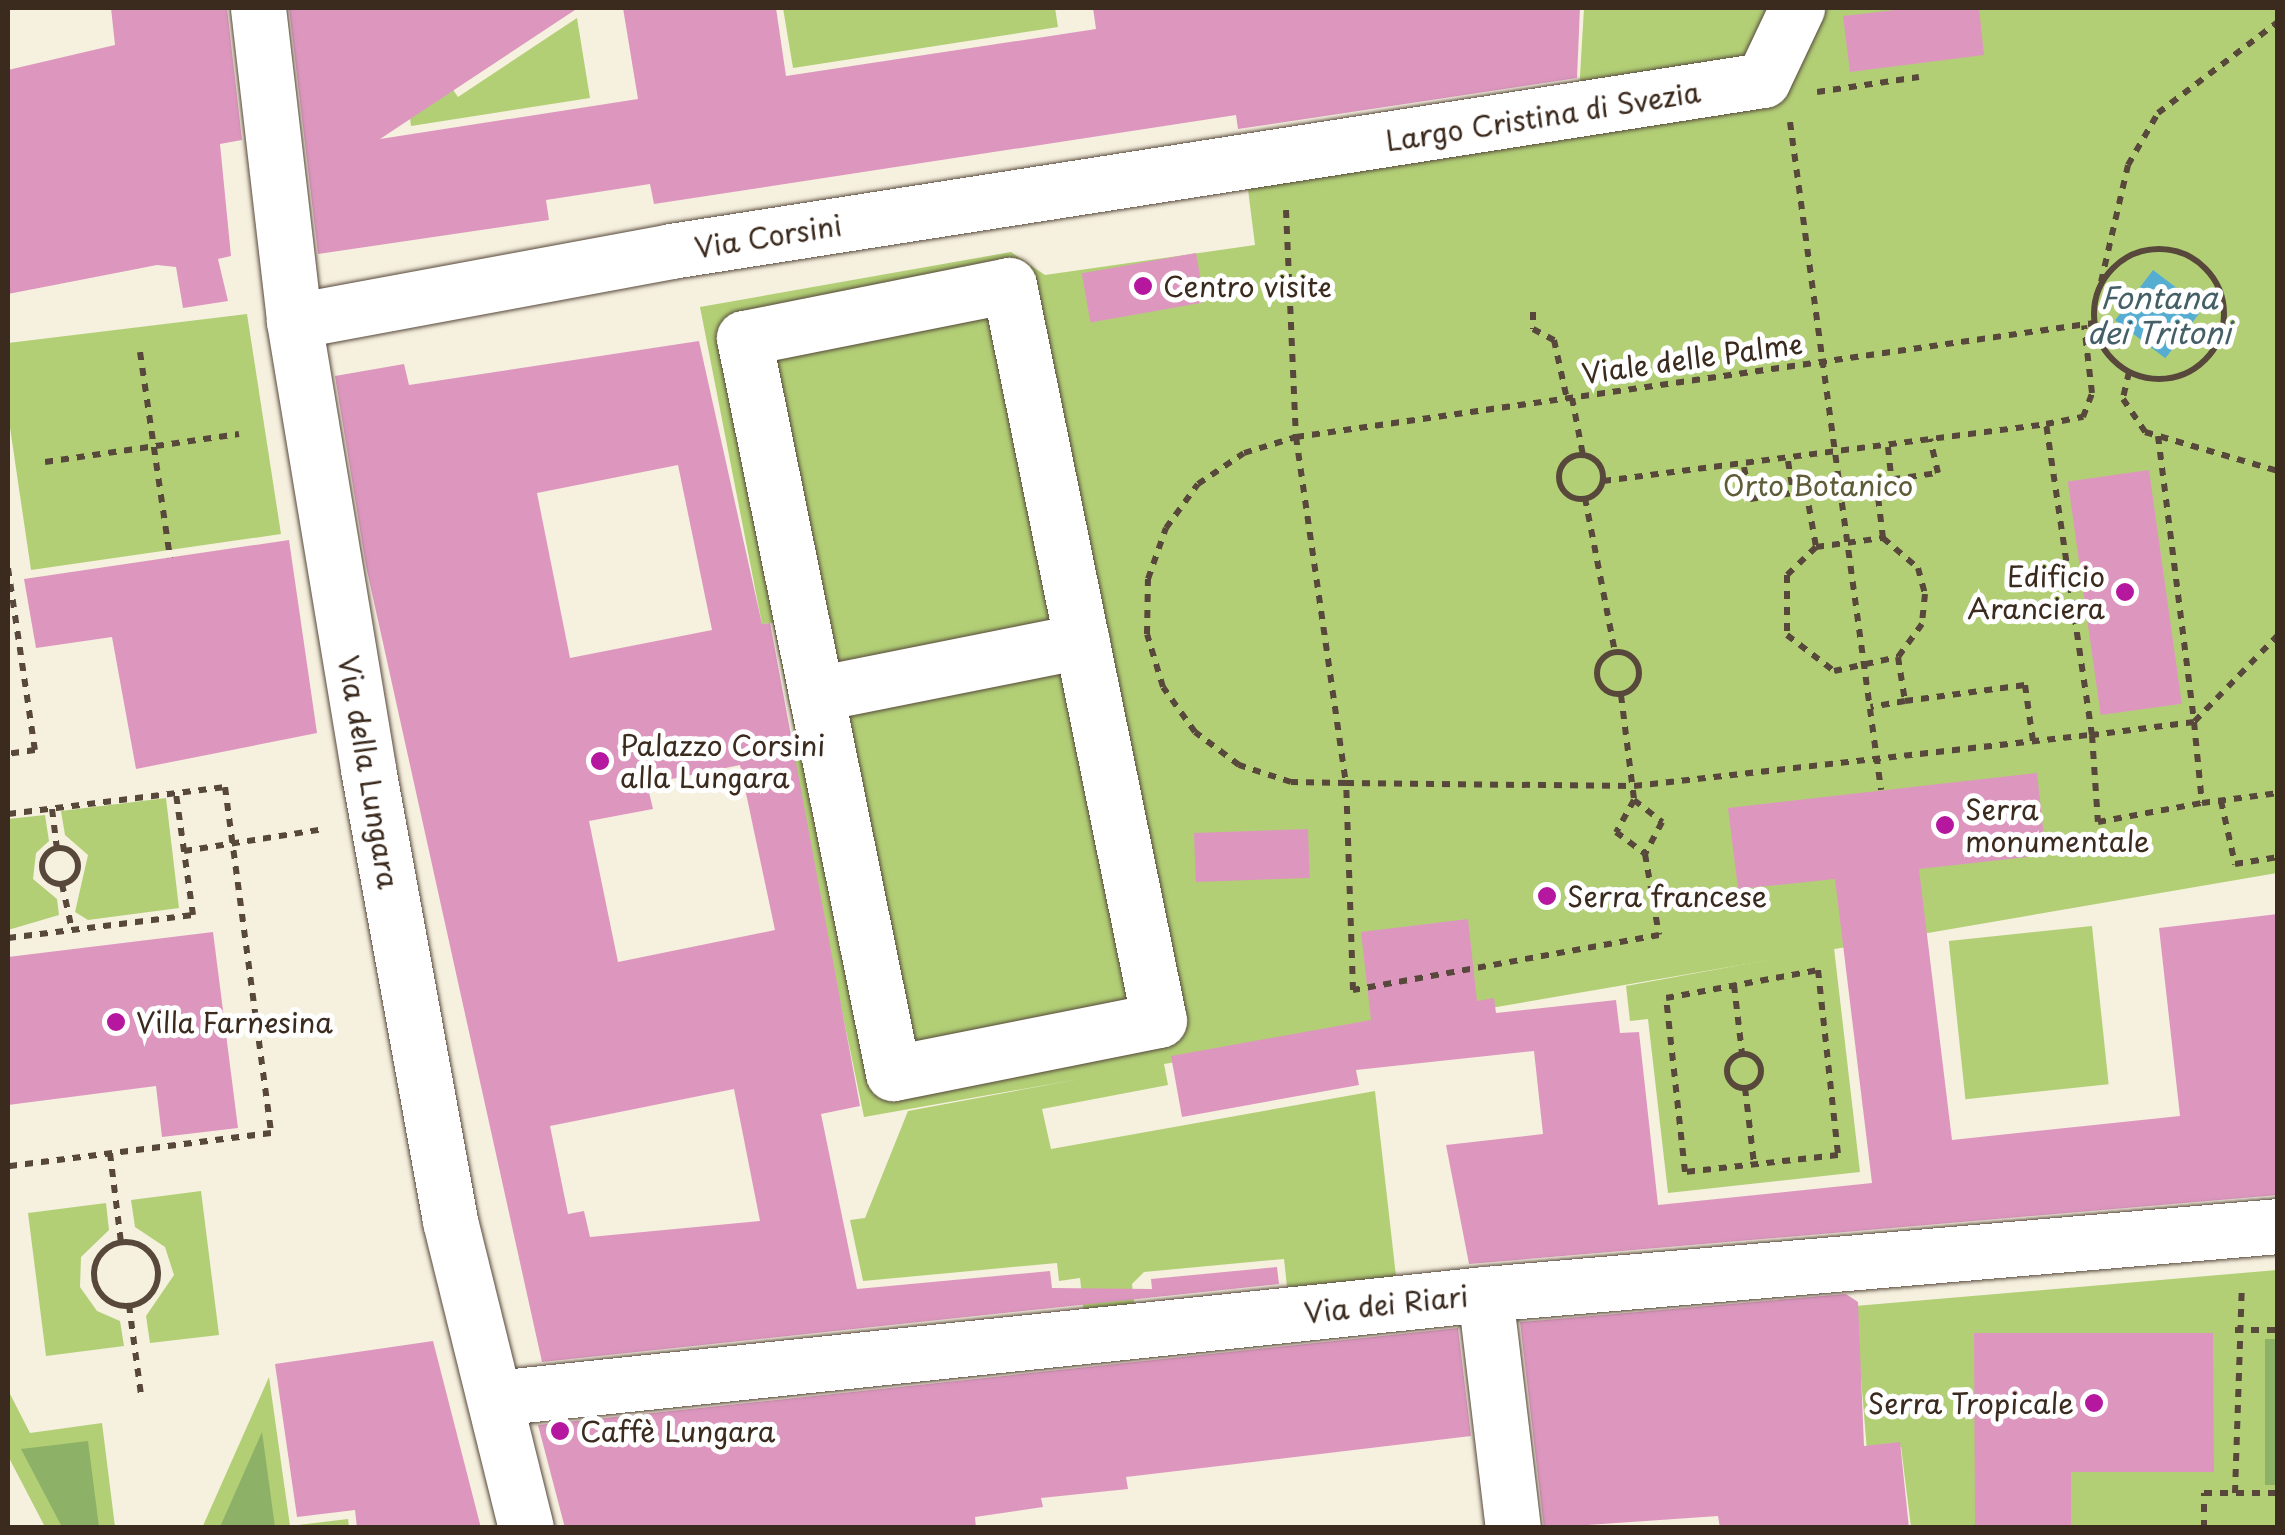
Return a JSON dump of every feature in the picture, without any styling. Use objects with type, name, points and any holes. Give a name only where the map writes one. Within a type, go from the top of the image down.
[{"type":"street","name":"Via della Lungara","points":[[258,8],[294,320],[446,1202],[526,1528]]},
{"type":"street","name":"Largo Cristina di Svezia","points":[[1244,163],[1763,80],[1798,8]]},
{"type":"street","name":"Via Corsini","points":[[294,320],[671,250],[1244,163]]},
{"type":"street","points":[[1010,285],[1158,1020],[893,1073],[816,694],[744,338],[1010,285]]},
{"type":"street","points":[[816,694],[1082,641]]},
{"type":"street","name":"Via dei Riari","points":[[495,1398],[1485,1294],[2278,1226]]},
{"type":"street","points":[[1485,1294],[1513,1528]]},
{"type":"path","points":[[2278,22],[2158,113],[2114,208],[2094,323],[2129,372],[2127,411],[2158,436],[2278,472]]},
{"type":"path","points":[[1805,94],[1919,76]]},
{"type":"path","points":[[1789,116],[1830,362],[1881,790]]},
{"type":"path","points":[[1244,163],[1285,182],[1296,437],[1346,783],[1353,990],[1659,935],[1645,854],[1662,822],[1634,800]]},
{"type":"path","points":[[2101,284],[2130,256],[2170,250],[2206,269],[2221,296],[2223,326],[2204,361],[2168,379],[2129,372]]},
{"type":"path","points":[[1534,312],[1533,329],[1554,340],[1583,456]]},
{"type":"path","name":"Viale delle Palme","points":[[2094,323],[1296,437],[1244,453],[1198,484],[1166,528],[1148,580],[1148,634],[1164,687],[1195,732],[1239,765],[1291,782],[1634,786],[2194,722]]},
{"type":"path","points":[[1585,498],[1603,481],[1744,467],[2083,417],[2092,394],[2084,325]]},
{"type":"path","points":[[140,352],[170,558]]},
{"type":"path","points":[[2046,424],[2092,735],[2098,822],[2278,793]]},
{"type":"path","points":[[45,462],[239,434]]},
{"type":"path","points":[[2158,436],[2202,803]]},
{"type":"path","points":[[1744,467],[1750,499],[1938,473],[1930,439]]},
{"type":"path","points":[[1888,447],[1891,478]]},
{"type":"path","points":[[1583,456],[1597,461],[1603,481]]},
{"type":"path","points":[[1583,456],[1560,476],[1570,495],[1585,498]]},
{"type":"path","points":[[1788,461],[1793,493]]},
{"type":"path","points":[[1876,480],[1883,538],[1918,568],[1925,594],[1922,624],[1898,656],[1834,671],[1815,664],[1787,635],[1784,585],[1816,547],[1883,538]]},
{"type":"path","points":[[1806,490],[1816,547]]},
{"type":"path","points":[[1585,498],[1615,652],[1640,670],[1622,695],[1634,800],[1616,832],[1645,854]]},
{"type":"path","points":[[8,568],[36,750],[8,754]]},
{"type":"path","points":[[2194,722],[2278,635]]},
{"type":"path","points":[[1615,652],[1602,659],[1597,680],[1622,695]]},
{"type":"path","points":[[1898,656],[1906,701]]},
{"type":"path","points":[[1870,707],[2025,685],[2033,741]]},
{"type":"path","points":[[8,814],[225,786],[271,1133],[8,1166]]},
{"type":"path","points":[[8,938],[192,914],[176,793]]},
{"type":"path","points":[[2222,800],[2235,864],[2278,858]]},
{"type":"path","points":[[52,809],[57,849],[78,867],[62,884]]},
{"type":"path","points":[[184,851],[232,849],[325,829]]},
{"type":"path","points":[[57,849],[42,866],[62,884],[72,930]]},
{"type":"path","points":[[1818,970],[1838,1155],[1685,1172],[1666,998],[1734,985],[1818,970]]},
{"type":"path","points":[[1734,985],[1742,1053],[1761,1069],[1746,1088],[1754,1164]]},
{"type":"path","points":[[1742,1053],[1726,1073],[1746,1088]]},
{"type":"path","points":[[110,1153],[121,1242]]},
{"type":"path","points":[[121,1242],[146,1248],[157,1265],[152,1293],[129,1305],[106,1299],[94,1272],[100,1254],[121,1242]]},
{"type":"path","points":[[2235,1493],[2235,1286],[2263,1284]]},
{"type":"path","points":[[129,1305],[141,1396]]},
{"type":"path","points":[[2235,1330],[2278,1330]]},
{"type":"path","points":[[2204,1528],[2204,1493],[2278,1493]]},
{"type":"green space","points":[[397,8],[458,97],[577,18],[590,98],[411,126]]},
{"type":"green space","points":[[783,8],[1055,8],[1058,27],[793,68]]},
{"type":"green space","name":"Orto Botanico","points":[[1584,8],[2277,8],[2277,873],[1164,1064],[1168,1085],[1042,1109],[1051,1149],[1375,1091],[1397,1285],[1288,1296],[1284,1259],[1144,1272],[1132,1284],[1135,1310],[1084,1315],[1080,1278],[1059,1281],[1057,1263],[863,1281],[850,1220],[865,1218],[908,1111],[1085,1078],[864,1117],[789,756],[799,753],[773,623],[762,624],[700,307],[1011,252],[1045,275],[1255,245],[1242,142],[1579,93]]},
{"type":"green space","points":[[247,314],[281,534],[31,570],[8,414],[8,343]]},
{"type":"green space","points":[[166,798],[179,908],[88,920],[75,912],[88,855],[65,835],[61,811]]},
{"type":"green space","points":[[45,815],[49,841],[36,853],[33,879],[57,899],[59,915],[8,930],[8,819]]},
{"type":"green space","points":[[2092,926],[2109,1084],[1965,1099],[1949,941]]},
{"type":"green space","points":[[1834,948],[1860,1172],[1668,1193],[1648,1019],[1630,1021],[1626,986]]},
{"type":"green space","points":[[201,1191],[219,1335],[150,1343],[146,1316],[174,1275],[165,1247],[135,1227],[131,1200]]},
{"type":"green space","points":[[106,1203],[109,1230],[81,1257],[80,1287],[97,1311],[120,1321],[124,1346],[46,1356],[28,1213]]},
{"type":"green space","points":[[2277,1270],[2277,1527],[1911,1527],[1901,1447],[1867,1451],[1855,1306]]},
{"type":"green space","points":[[2265,1339],[2277,1339],[2277,1485],[2265,1485]]},
{"type":"green space","points":[[269,1377],[290,1526],[348,1519],[349,1527],[202,1528]]},
{"type":"green space","points":[[8,1390],[30,1433],[102,1423],[115,1527],[45,1527],[8,1456]]},
{"type":"green space","points":[[262,1432],[275,1527],[220,1527]]},
{"type":"green space","points":[[88,1441],[99,1527],[62,1527],[21,1449]]},
{"type":"water","name":"Fontana dei Tritoni","points":[[2153,270],[2203,308],[2165,358],[2115,320]]},
{"type":"building","points":[[111,8],[227,8],[242,140],[220,144],[231,256],[218,259],[228,301],[183,308],[176,267],[157,265],[8,294],[8,70],[115,45]]},
{"type":"building","points":[[289,8],[578,8],[380,139],[638,99],[623,8],[776,8],[786,76],[1096,29],[1093,8],[1580,8],[1577,78],[1238,129],[1236,115],[654,204],[650,184],[546,200],[549,220],[318,254]]},
{"type":"building","points":[[1912,8],[1979,8],[1984,55],[1850,72],[1843,16]]},
{"type":"building","name":"Centro visite","points":[[1196,253],[1205,302],[1090,322],[1082,273]]},
{"type":"building","name":"Palazzo Corsini alla Lungara","points":[[699,341],[762,624],[770,623],[860,1106],[821,1114],[857,1289],[1050,1271],[1052,1288],[1152,1289],[1151,1279],[1277,1267],[1279,1284],[542,1362],[366,566],[335,376],[404,364],[409,385]],"holes":[[[678,465],[712,630],[570,658],[537,493]],[[740,765],[775,930],[618,962],[589,821],[653,809],[647,784]],[[734,1089],[760,1221],[590,1237],[584,1211],[568,1214],[550,1126]]]},
{"type":"building","name":"Edificio Aranciera","points":[[2149,470],[2182,704],[2101,715],[2068,481]]},
{"type":"building","points":[[289,540],[317,733],[136,769],[112,637],[36,648],[24,579]]},
{"type":"building","points":[[2037,773],[2046,855],[1919,869],[1952,1140],[2180,1116],[2159,928],[2278,914],[2278,1195],[1469,1264],[1446,1145],[1543,1134],[1534,1051],[1356,1070],[1359,1085],[1182,1117],[1171,1056],[1371,1020],[1361,932],[1468,919],[1477,1001],[1494,998],[1496,1013],[1616,1000],[1620,1033],[1639,1032],[1658,1205],[1872,1183],[1835,879],[1738,889],[1728,808]]},
{"type":"building","points":[[1308,829],[1310,878],[1196,882],[1194,833]]},
{"type":"building","name":"Villa Farnesina","points":[[213,932],[238,1128],[162,1137],[156,1086],[8,1105],[8,957]]},
{"type":"building","points":[[1846,1294],[1858,1302],[1864,1446],[1900,1442],[1909,1528],[1720,1528],[1718,1516],[1544,1528],[1520,1322]]},
{"type":"building","points":[[1458,1328],[1471,1436],[1126,1477],[1128,1489],[1041,1498],[1043,1507],[975,1517],[976,1528],[565,1528],[538,1425]]},
{"type":"building","name":"Serra Tropicale","points":[[1974,1333],[2213,1333],[2214,1472],[2071,1472],[2071,1528],[1975,1528]]},
{"type":"building","points":[[433,1341],[481,1528],[357,1528],[355,1510],[297,1517],[275,1364]]},
{"type":"place","name":"Centro visite","points":[[1143,286]]},
{"type":"place","name":"Edificio Aranciera","points":[[2125,592]]},
{"type":"place","name":"Palazzo Corsini alla Lungara","points":[[600,761]]},
{"type":"place","name":"Serra monumentale","points":[[1945,825]]},
{"type":"place","name":"Serra francese","points":[[1547,896]]},
{"type":"place","name":"Villa Farnesina","points":[[116,1022]]},
{"type":"place","name":"Serra Tropicale","points":[[2094,1403]]},
{"type":"place","name":"Caffè Lungara","points":[[560,1431]]}]
